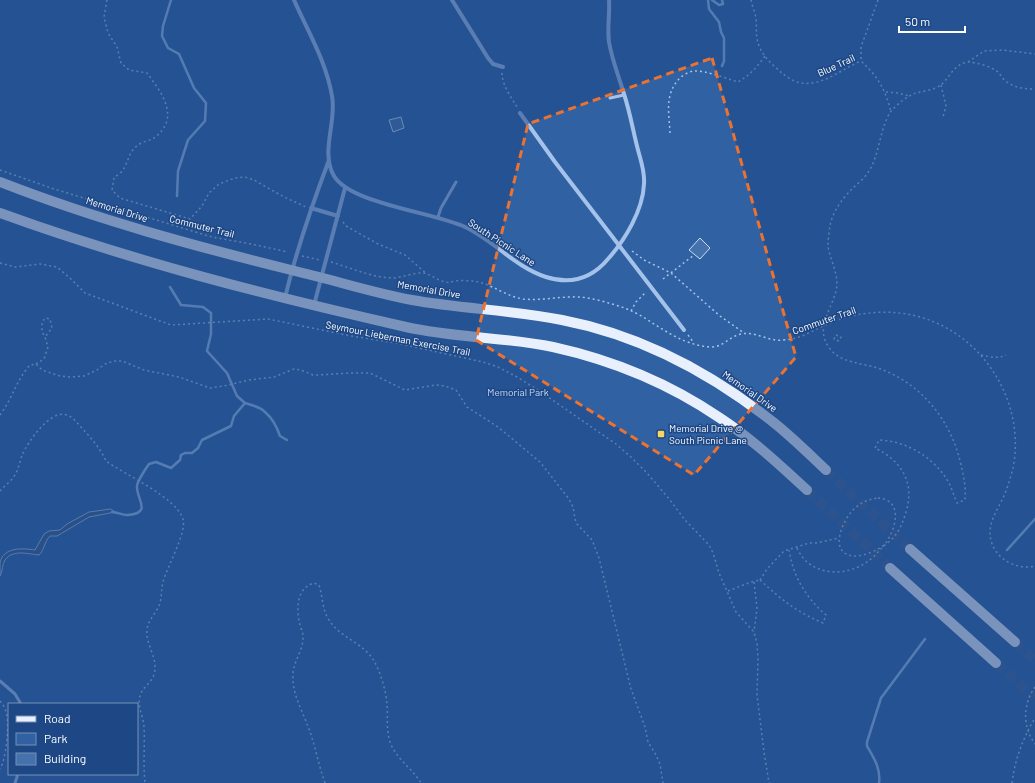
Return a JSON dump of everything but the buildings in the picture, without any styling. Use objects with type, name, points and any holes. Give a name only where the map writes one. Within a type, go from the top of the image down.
[{"type":"main road","name":"Memorial Drive","points":[[0,182],[45,200],[130,226],[291,270],[411,300],[560,319],[618,335],[647,346],[687,365],[726,388],[775,423],[826,470]]},
{"type":"main road","points":[[0,213],[121,254],[285,298],[425,331],[524,342],[554,347],[618,366],[667,387],[720,418],[761,449],[807,490]]},
{"type":"main road","points":[[910,548],[1015,642]]},
{"type":"main road","points":[[890,568],[996,662]]},
{"type":"street","points":[[294,0],[329,78],[334,113],[329,148],[329,160],[334,176],[345,188],[314,305]]},
{"type":"street","points":[[452,0],[488,58],[493,64],[503,67]]},
{"type":"street","name":"South Picnic Lane","points":[[345,188],[395,207],[454,222],[472,230],[531,270],[554,279],[574,280],[588,276],[601,267],[621,248],[634,219],[642,196],[644,183],[643,168],[608,41],[610,14],[608,0]]},
{"type":"street","points":[[520,113],[684,330]]},
{"type":"street","points":[[285,298],[291,270],[311,208],[329,160]]},
{"type":"street","points":[[311,208],[338,216]]},
{"type":"lane","points":[[610,98],[624,95]]},
{"type":"lane","points":[[438,217],[441,208],[456,182]]},
{"type":"lane","points":[[0,681],[15,694],[20,703]]},
{"type":"path","points":[[107,0],[104,17],[108,33],[116,47],[121,63],[129,70],[147,73],[166,104],[168,117],[164,128],[153,138],[136,146],[123,170],[114,178],[112,190],[120,198],[190,219],[202,206],[209,193],[219,184],[235,178],[245,177],[254,180],[284,197],[311,208]]},
{"type":"path","name":"Blue Trail","points":[[751,0],[756,18],[756,36],[760,49],[784,76],[793,82],[806,84],[817,82],[836,75],[853,64],[862,61]]},
{"type":"path","points":[[878,0],[861,48],[862,61],[873,72],[886,92],[891,112]]},
{"type":"path","points":[[797,548],[801,556],[812,566],[825,571],[836,572],[849,570],[862,565],[872,559],[892,539],[904,518],[909,503],[909,490],[903,472],[898,464],[885,453],[875,448],[879,440],[886,440],[905,445],[916,450],[935,464],[949,483],[957,503],[965,500],[965,481],[958,449],[949,430],[938,414],[916,390],[899,378],[883,370],[840,359],[827,346],[824,337],[824,326],[827,312],[834,299],[837,284],[828,246],[830,225],[837,209],[850,192],[870,171],[891,112],[909,96],[934,89],[941,85],[954,70],[984,51],[1002,50],[1035,54]]},
{"type":"path","points":[[670,133],[668,100],[674,84],[685,74],[695,71],[706,72],[738,82],[747,77],[756,69],[765,56]]},
{"type":"path","points":[[968,62],[988,66],[998,72],[1006,82],[1024,89],[1035,89]]},
{"type":"path","points":[[503,67],[502,78],[520,113]]},
{"type":"path","points":[[941,85],[946,106],[943,116]]},
{"type":"path","points":[[886,92],[909,96]]},
{"type":"path","name":"Commuter Trail","points":[[0,170],[61,192],[212,237],[288,252]]},
{"type":"path","points":[[338,216],[346,226],[378,244],[405,255],[427,274]]},
{"type":"path","points":[[621,248],[628,249],[644,260],[671,273],[720,316],[744,333]]},
{"type":"path","points":[[663,279],[694,255]]},
{"type":"path","points":[[302,256],[317,259]]},
{"type":"path","points":[[332,262],[382,277],[405,277],[419,273],[427,274],[445,282],[464,280],[485,283],[504,293],[522,298],[580,297],[600,300],[631,310],[672,336],[694,344],[714,347],[744,333]]},
{"type":"path","name":"Seymour Lieberman Exercise Trail","points":[[0,263],[15,267],[40,264],[57,267],[84,293],[171,325],[268,319],[351,336],[396,343],[483,362],[498,367],[517,377],[616,444],[647,473],[685,520],[709,545],[719,574],[728,591],[736,612],[754,632]]},
{"type":"path","points":[[631,310],[636,302],[649,290]]},
{"type":"path","name":"Commuter Trail","points":[[744,333],[781,341],[805,336],[824,326],[851,316],[882,312],[909,314],[929,320],[944,326],[967,341],[982,355],[998,379],[1005,393],[1012,416],[1015,439],[1012,470],[1005,492],[994,514],[991,525],[991,540],[999,555],[1007,562],[1018,567],[1028,568],[1035,566]]},
{"type":"path","points":[[0,415],[25,370],[30,365],[36,364],[44,359],[48,347],[42,332],[42,324],[45,318],[50,319],[52,328],[45,337]]},
{"type":"path","points":[[684,330],[694,344]]},
{"type":"path","points":[[982,355],[997,358],[1001,358],[1006,355]]},
{"type":"path","points":[[36,364],[42,370],[71,378],[84,376],[114,360],[122,361],[144,370],[179,377],[210,388],[274,376],[294,369],[319,376],[348,373],[370,374],[405,390],[436,385],[445,386],[456,390],[467,407],[498,427],[540,462],[569,498],[574,507],[577,524],[588,534],[596,548],[615,618],[631,689],[645,727],[648,742],[660,764],[664,783]]},
{"type":"path","points":[[0,491],[16,474],[27,445],[38,431],[58,415],[67,415],[75,420],[96,443],[102,451],[106,461],[167,500],[178,510],[183,520],[182,531],[177,547],[163,582],[160,602],[147,628],[147,637],[154,660],[155,673],[150,684],[141,691],[139,698],[139,706],[144,724],[145,783]]},
{"type":"path","points":[[883,498],[892,503],[895,511],[893,528],[885,545],[869,553],[856,556],[849,555],[843,551],[839,538],[844,522],[854,509],[868,500],[883,498]]},
{"type":"path","points":[[728,591],[760,580],[767,569],[784,551],[809,543],[839,538]]},
{"type":"path","points":[[760,580],[783,601],[802,614],[822,623],[826,615],[817,608],[807,596],[796,576],[789,550]]},
{"type":"path","points":[[754,582],[757,608],[754,632],[757,644],[758,659],[757,695],[769,783]]},
{"type":"path","points":[[325,783],[307,724],[297,702],[293,675],[294,665],[303,642],[303,635],[299,624],[299,598],[303,589],[308,584],[314,583],[319,585],[324,608],[329,620],[344,635],[362,648],[374,660],[385,693],[388,734],[392,746],[399,758],[421,783]]},
{"type":"path","points":[[1035,686],[1029,697],[1026,708],[1028,730],[1035,744]]},
{"type":"path","points":[[0,701],[8,718],[6,751],[0,769]]},
{"type":"path","points":[[1012,783],[1016,761],[1028,730],[1035,718]]},
{"type":"highlighted area","points":[[712,58],[796,357],[694,475],[476,340],[528,124]]},
{"type":"green space","name":"Memorial Park","points":[[0,0],[1035,0],[1035,783],[0,783]]},
{"type":"shaded area","points":[[111,509],[115,512],[89,517],[57,536],[50,536],[39,555],[21,553],[12,554],[5,560],[0,576],[0,563],[5,554],[9,551],[19,549],[35,550],[44,534],[49,531],[60,530],[67,524],[89,512]]},
{"type":"waterway","points":[[171,0],[163,26],[162,36],[168,48],[179,54],[194,88],[206,103],[205,121],[188,140],[178,171],[177,196]]},
{"type":"waterway","points":[[708,0],[709,9],[719,22],[724,38],[724,61],[722,66]]},
{"type":"waterway","points":[[712,0],[719,5],[723,4],[722,0]]},
{"type":"waterway","points":[[112,512],[126,515],[136,514],[140,511],[142,505],[137,491],[137,484],[149,464],[156,462],[171,468],[180,460],[181,455],[185,453],[192,453],[198,448],[202,440],[231,426],[234,416],[245,403],[237,396],[227,373],[207,351],[211,334],[211,313],[203,307],[181,305],[170,287]]},
{"type":"waterway","points":[[245,403],[263,410],[274,423],[280,436],[287,440]]},
{"type":"waterway","points":[[1007,550],[1035,519]]},
{"type":"waterway","points":[[879,783],[878,768],[867,746],[867,742],[881,698],[925,639]]},
{"type":"tunnel","points":[[826,470],[910,549]]},
{"type":"tunnel","points":[[807,490],[890,568]]},
{"type":"tunnel","points":[[1015,642],[1035,661]]},
{"type":"tunnel","points":[[996,663],[1035,698]]},
{"type":"place","name":"Memorial Drive @ South Picnic Lane","points":[[661,434]]}]
